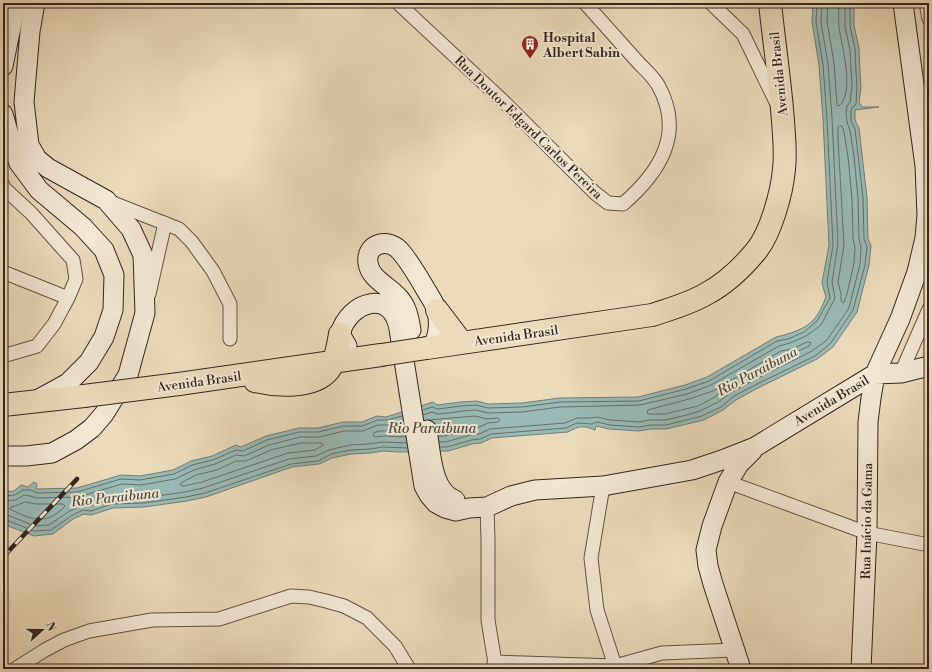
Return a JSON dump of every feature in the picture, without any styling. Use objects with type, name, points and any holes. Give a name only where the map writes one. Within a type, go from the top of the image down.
[{"type":"highway","name":"Avenida Brasil","points":[[3,406],[238,376],[265,384],[281,385],[299,383],[322,376],[329,370],[333,362],[652,315],[705,295],[720,286],[732,276],[757,250],[768,229],[782,186],[785,154],[770,3]]},
{"type":"highway","points":[[437,310],[462,343]]},
{"type":"highway","points":[[333,362],[340,334]]},
{"type":"main road","points":[[3,456],[26,456],[52,453],[76,440],[92,428],[104,414],[128,375],[145,313],[143,255],[131,229],[106,200],[48,168],[37,159],[28,145],[24,102],[29,45],[35,3]]},
{"type":"main road","name":"Avenida Brasil","points":[[478,507],[535,490],[603,486],[692,470],[722,460],[755,447],[875,374],[900,320],[917,272],[925,238],[927,215],[925,166],[903,3]]},
{"type":"main road","points":[[14,11],[15,31],[23,42],[29,45]]},
{"type":"main road","points":[[3,66],[14,11]]},
{"type":"main road","points":[[3,105],[24,102]]},
{"type":"main road","points":[[3,114],[19,163],[39,190],[83,227],[104,250],[114,275],[113,310],[104,337],[89,362],[68,383],[34,402]]},
{"type":"main road","points":[[413,383],[409,317],[398,296],[378,280],[369,268],[368,255],[371,250],[382,243],[395,245],[400,250],[413,267],[437,310],[438,328],[430,348]]},
{"type":"main road","points":[[373,356],[352,351],[340,334],[342,327],[351,314],[364,306],[379,303],[391,310],[398,322],[413,383],[428,477],[445,494],[478,507]]},
{"type":"main road","points":[[875,374],[901,373],[929,366]]},
{"type":"main road","name":"Rua Inácio da Gama","points":[[862,669],[867,533],[868,422],[875,374]]},
{"type":"main road","points":[[855,385],[864,389],[871,398]]},
{"type":"main road","points":[[741,669],[713,584],[708,566],[706,550],[712,526],[728,482],[739,464],[755,447]]},
{"type":"main road","points":[[692,470],[728,482]]},
{"type":"street","name":"Rua Doutor Edgard Carlos Pereira","points":[[398,3],[503,101],[595,193],[608,203],[623,204],[640,190],[658,167],[667,146],[669,126],[666,103],[657,84],[585,3]]},
{"type":"street","points":[[711,3],[743,34],[782,115]]},
{"type":"street","points":[[926,3],[929,19]]},
{"type":"street","points":[[3,185],[4,188],[31,213],[73,260],[76,279],[54,324],[37,346],[3,356]]},
{"type":"street","points":[[106,200],[179,229],[192,242],[213,271],[230,304],[230,339]]},
{"type":"street","points":[[145,313],[165,223]]},
{"type":"street","points":[[3,272],[68,298]]},
{"type":"street","points":[[901,373],[929,309]]},
{"type":"street","points":[[728,482],[867,533],[929,545]]},
{"type":"street","points":[[603,486],[591,558],[597,610],[616,667]]},
{"type":"street","points":[[478,507],[488,539],[488,620],[495,666],[616,667],[662,653],[735,650]]},
{"type":"street","points":[[16,669],[45,650],[64,640],[89,631],[152,620],[219,618],[291,596],[309,597],[344,606],[367,618],[394,646],[409,669]]},
{"type":"water","name":"Rio Paraibuna","points":[[813,3],[854,3],[854,25],[859,48],[861,87],[859,102],[862,107],[879,107],[855,110],[855,120],[859,128],[867,198],[868,239],[871,246],[869,265],[857,312],[833,347],[817,359],[758,388],[704,420],[666,429],[639,431],[609,429],[596,426],[595,430],[587,427],[581,427],[575,428],[568,432],[492,438],[481,443],[448,451],[383,451],[351,454],[332,458],[319,464],[292,467],[206,497],[144,507],[113,508],[91,515],[84,514],[73,519],[53,534],[34,536],[3,524],[3,492],[14,491],[21,485],[28,487],[34,482],[37,484],[36,489],[77,488],[121,475],[140,476],[173,470],[191,461],[212,456],[236,445],[241,447],[266,436],[299,428],[318,428],[343,422],[362,422],[377,416],[386,417],[433,402],[437,405],[477,401],[488,404],[522,403],[560,398],[638,397],[685,385],[707,377],[776,337],[792,333],[803,328],[812,322],[817,316],[826,297],[822,283],[829,245],[823,119],[819,65],[812,22]]},
{"type":"railway","points":[[3,557],[77,479]]},
{"type":"place","name":"Hospital Albert Sabin","points":[[530,59]]}]
